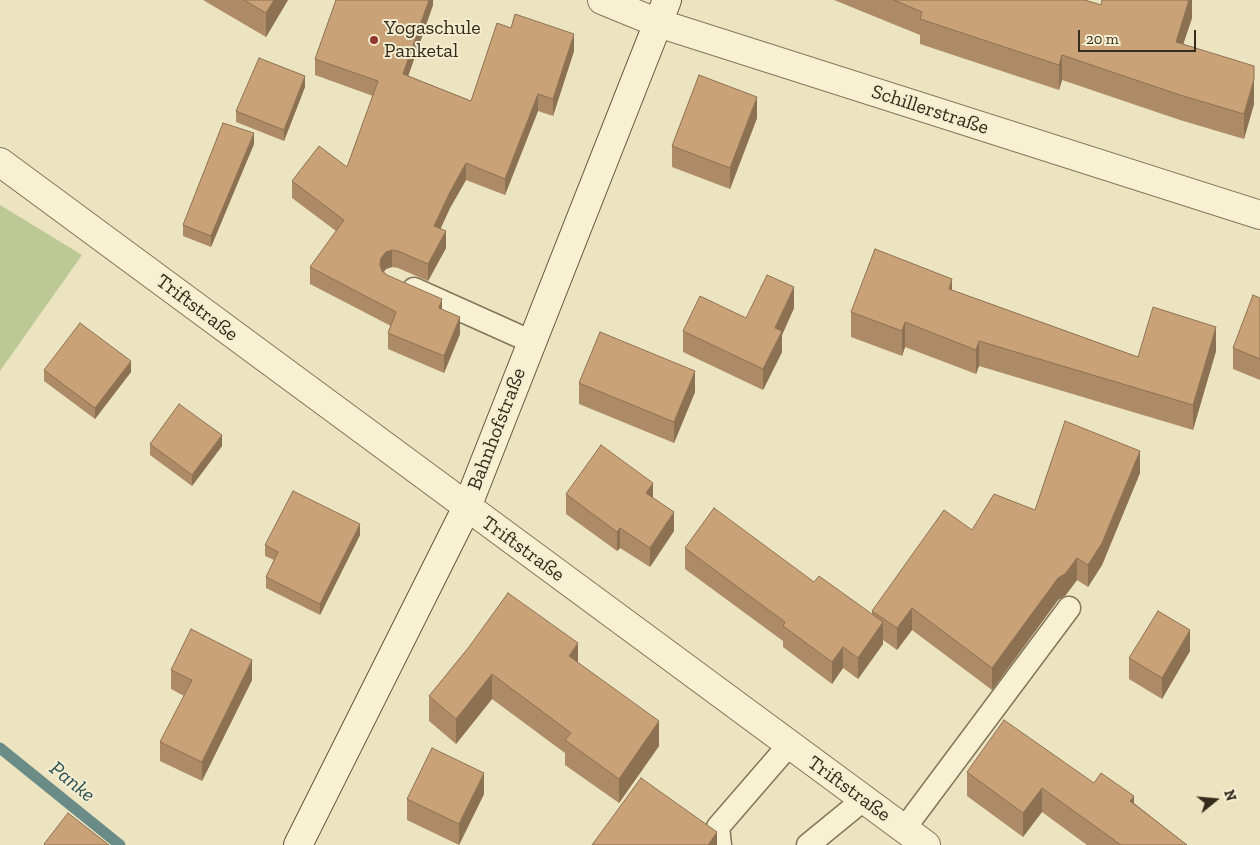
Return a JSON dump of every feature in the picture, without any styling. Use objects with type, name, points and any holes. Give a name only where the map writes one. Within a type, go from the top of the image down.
[{"type":"street","name":"Schillerstraße","points":[[602,0],[662,12],[1260,214]]},
{"type":"street","name":"Bahnhofstraße","points":[[298,845],[467,507],[662,12]]},
{"type":"street","name":"Triftstraße","points":[[0,162],[915,837]]},
{"type":"lane","points":[[393,280],[532,342]]},
{"type":"lane","points":[[915,837],[1069,608]]},
{"type":"lane","points":[[720,845],[718,827],[789,745]]},
{"type":"lane","points":[[808,845],[863,800]]},
{"type":"green space","points":[[0,205],[82,255],[0,371]]},
{"type":"building","points":[[244,0],[274,0],[266,13]]},
{"type":"building","points":[[336,0],[429,0],[403,74],[471,101],[497,23],[511,28],[515,14],[574,34],[553,99],[538,94],[505,179],[466,163],[434,226],[446,231],[428,264],[392,250],[386,252],[381,258],[380,265],[382,271],[387,275],[442,299],[439,308],[460,317],[444,356],[388,333],[396,312],[310,267],[344,220],[292,181],[319,146],[347,167],[378,81],[315,59]]},
{"type":"building","points":[[894,0],[1085,0],[1101,5],[1102,0],[1189,0],[1176,42],[1254,66],[1254,79],[1244,114],[1180,95],[1062,55],[1059,65],[920,19],[922,12]]},
{"type":"building","points":[[259,58],[305,76],[284,130],[236,111]]},
{"type":"building","points":[[699,75],[757,97],[730,168],[672,146]]},
{"type":"building","points":[[223,123],[254,133],[211,236],[183,225]]},
{"type":"building","points":[[875,249],[952,279],[949,289],[1138,357],[1153,307],[1216,327],[1193,405],[979,341],[976,350],[905,322],[902,331],[851,312]]},
{"type":"building","points":[[767,275],[794,287],[775,328],[782,331],[763,369],[683,331],[700,296],[746,318]]},
{"type":"building","points":[[1253,295],[1260,298],[1260,359],[1233,348]]},
{"type":"building","points":[[80,323],[131,361],[95,408],[44,370]]},
{"type":"building","points":[[600,332],[695,371],[674,422],[579,383]]},
{"type":"building","points":[[179,404],[222,435],[192,475],[150,444]]},
{"type":"building","points":[[1065,421],[1140,451],[1102,543],[1088,565],[1077,558],[1065,574],[1058,578],[992,668],[912,608],[897,628],[872,611],[944,510],[972,530],[994,494],[1035,510]]},
{"type":"building","points":[[601,445],[653,483],[646,493],[674,512],[650,548],[620,528],[617,532],[566,494]]},
{"type":"building","points":[[293,491],[360,524],[320,604],[266,577],[278,552],[265,545]]},
{"type":"building","points":[[714,508],[814,582],[819,576],[883,622],[858,658],[843,647],[832,662],[783,626],[785,622],[685,548]]},
{"type":"building","points":[[508,593],[578,643],[569,656],[659,721],[619,779],[565,740],[571,733],[492,674],[456,719],[429,696],[469,647]]},
{"type":"building","points":[[1158,611],[1190,630],[1162,678],[1129,658]]},
{"type":"building","points":[[191,629],[252,660],[202,762],[160,742],[192,680],[171,670]]},
{"type":"building","points":[[1004,720],[1094,783],[1101,773],[1134,796],[1130,801],[1187,845],[1121,845],[1042,788],[1023,813],[967,772]]},
{"type":"building","points":[[432,748],[484,773],[459,824],[407,799]]},
{"type":"building","points":[[641,778],[717,832],[708,845],[592,845]]},
{"type":"building","points":[[68,813],[109,845],[45,845]]},
{"type":"waterway","name":"Panke","points":[[0,748],[120,845]]},
{"type":"place","name":"Yogaschule Panketal","points":[[374,40]]}]
